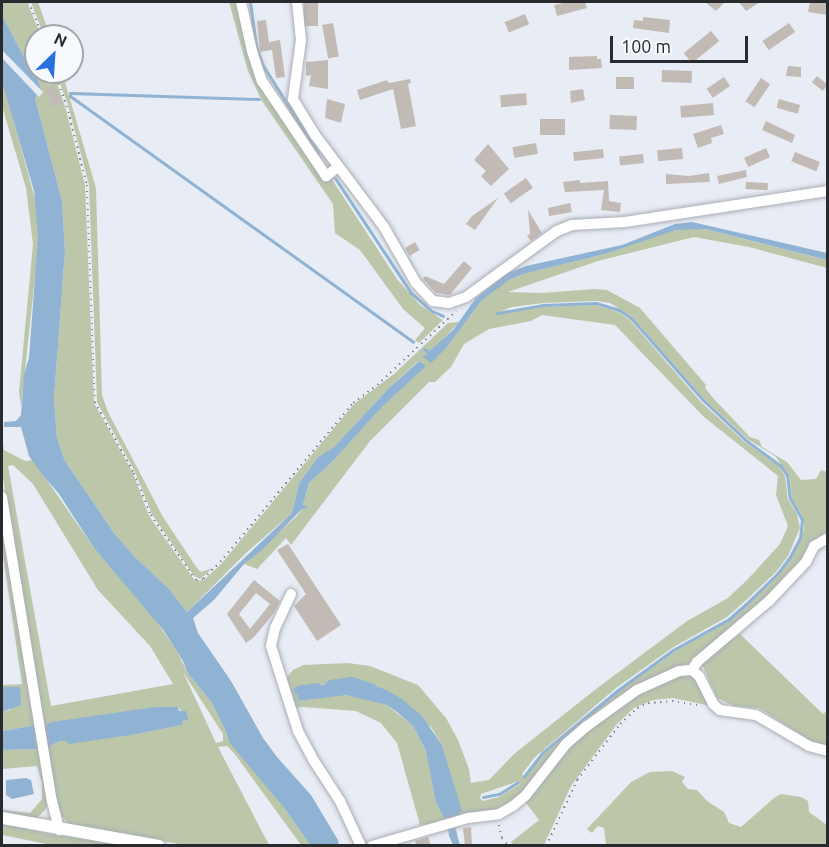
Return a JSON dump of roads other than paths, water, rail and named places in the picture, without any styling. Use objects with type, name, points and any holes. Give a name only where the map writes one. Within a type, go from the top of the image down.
[{"type":"main road","points":[[2,818],[59,830],[159,846]]},
{"type":"street","points":[[241,2],[252,51],[262,81],[326,176],[338,168]]},
{"type":"street","points":[[297,2],[301,40],[293,99],[338,168],[384,227],[421,291],[433,301],[457,300],[473,292],[557,231],[572,225],[625,222],[828,191]]},
{"type":"street","points":[[2,497],[59,830]]},
{"type":"street","points":[[372,846],[459,820],[499,814],[521,800],[566,744],[602,714],[649,683],[670,674],[692,670],[697,662],[769,601],[806,561],[814,546],[828,538]]},
{"type":"street","points":[[291,594],[275,628],[271,646],[298,731],[340,801],[361,846]]},
{"type":"street","points":[[692,670],[699,676],[713,704],[720,710],[756,716],[809,746],[828,751]]},
{"type":"water","points":[[2,15],[24,57],[24,84],[39,84],[41,89],[35,98],[62,201],[65,251],[54,399],[57,438],[65,461],[114,533],[134,556],[170,590],[187,612],[292,513],[299,483],[318,457],[334,447],[389,388],[419,361],[426,366],[383,406],[332,462],[309,483],[303,505],[309,508],[302,509],[262,550],[244,564],[214,600],[193,618],[198,633],[231,681],[263,738],[311,795],[339,845],[310,845],[285,809],[229,742],[212,703],[187,672],[183,661],[164,631],[94,548],[59,494],[29,456],[21,427],[4,427],[4,422],[16,421],[21,415],[24,374],[29,358],[38,237],[34,191],[2,82]]},
{"type":"water","points":[[692,222],[827,253],[827,260],[705,229],[676,230],[605,254],[523,274],[509,280],[482,300],[447,347],[431,363],[423,357],[453,330],[476,298],[507,273],[526,266],[622,245],[675,224]]},
{"type":"water","points":[[329,683],[370,685],[384,689],[402,699],[422,716],[442,745],[462,811],[456,817],[446,821],[436,803],[426,751],[413,726],[397,712],[387,705],[346,695],[298,701],[298,694],[305,692],[305,689]]},
{"type":"water","points":[[2,687],[20,687],[21,705],[2,712]]},
{"type":"water","points":[[155,707],[178,707],[179,711],[186,711],[188,720],[182,721],[182,725],[137,734],[69,744],[66,741],[60,741],[47,747],[43,726],[52,722]]},
{"type":"water","points":[[36,725],[40,749],[2,750],[2,731]]},
{"type":"water","points":[[26,778],[31,780],[34,794],[12,799],[6,795],[6,780]]},
{"type":"water","points":[[455,826],[460,845],[453,845],[449,836],[448,827]]},
{"type":"waterway","points":[[250,2],[256,46],[262,64],[318,153]]},
{"type":"waterway","points":[[259,99],[70,93],[70,96],[413,342]]},
{"type":"waterway","points":[[335,178],[411,293],[432,311],[443,316]]},
{"type":"waterway","points":[[497,313],[543,305],[596,303],[619,310],[631,318],[703,400],[748,442],[780,465],[787,475],[790,498],[802,520],[800,538],[790,557],[778,573],[746,604],[729,619],[673,650],[618,690],[543,752],[524,776]]},
{"type":"waterway","points":[[424,349],[429,352]]},
{"type":"waterway","points":[[330,684],[352,681],[372,688]]},
{"type":"waterway","points":[[298,690],[317,687]]},
{"type":"waterway","points":[[483,797],[499,794],[518,782]]}]
